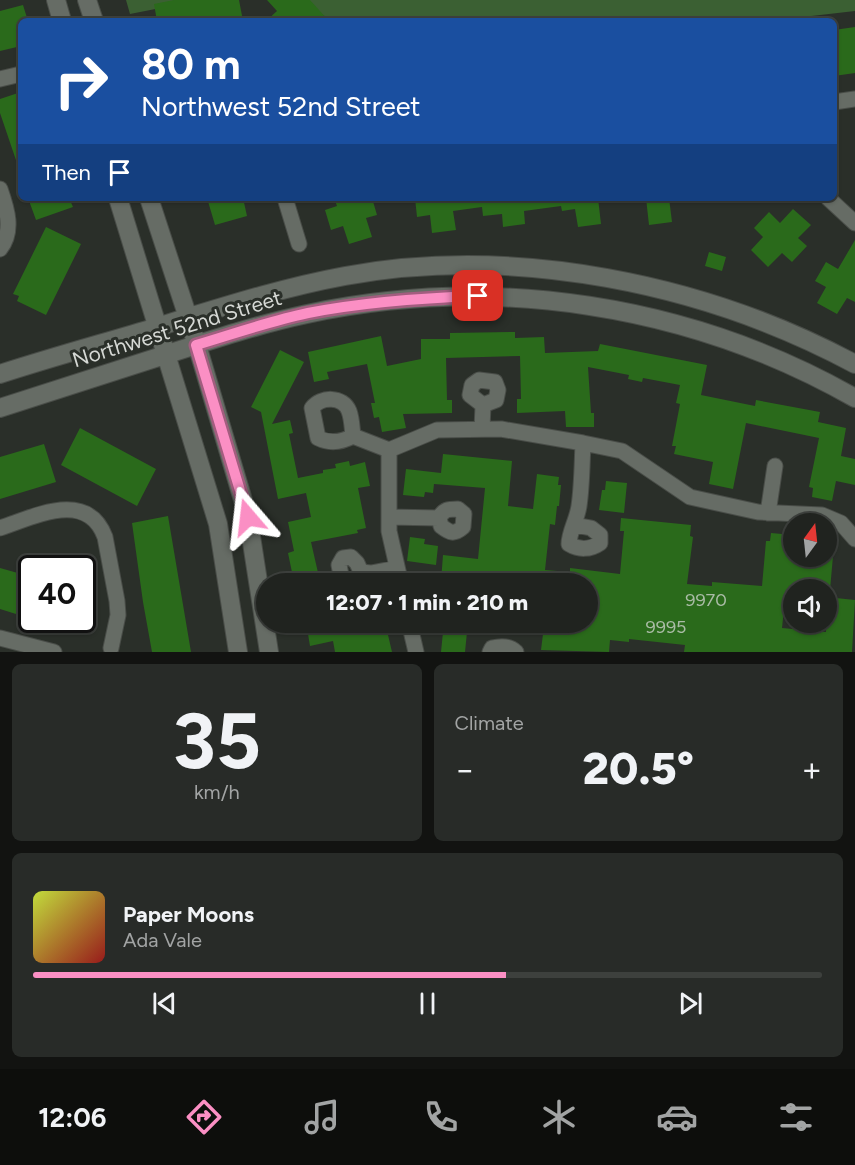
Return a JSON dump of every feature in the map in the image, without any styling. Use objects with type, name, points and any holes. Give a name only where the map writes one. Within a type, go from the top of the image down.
[{"type":"street","points":[[56,0],[61,18]]},
{"type":"street","points":[[87,0],[93,18]]},
{"type":"street","points":[[0,79],[18,75]]},
{"type":"street","points":[[837,102],[855,99]]},
{"type":"street","points":[[0,189],[9,224],[6,238],[0,249]]},
{"type":"street","points":[[118,201],[159,326],[218,524],[238,652]]},
{"type":"street","points":[[150,201],[188,316],[248,517],[269,652]]},
{"type":"street","points":[[286,201],[299,244]]},
{"type":"street","points":[[831,201],[855,223]]},
{"type":"street","name":"Northwest 52nd Street","points":[[0,374],[269,292],[346,276],[406,268],[476,266],[537,269],[597,277],[668,291],[775,325],[855,364]]},
{"type":"street","name":"Northwest 52nd Street","points":[[0,408],[272,322],[342,307],[401,300],[478,296],[552,300],[671,322],[715,335],[790,365],[855,398]]},
{"type":"street","points":[[715,335],[724,307]]},
{"type":"street","points":[[482,429],[483,405]]},
{"type":"street","points":[[353,436],[390,450],[437,430],[501,429],[622,451],[690,497],[768,513],[822,515],[842,523],[855,539]]},
{"type":"street","points":[[575,525],[579,506],[583,443]]},
{"type":"street","points":[[390,450],[389,531],[398,573]]},
{"type":"street","points":[[768,513],[775,466]]},
{"type":"street","points":[[0,528],[65,509],[78,510],[87,514],[101,528],[105,537],[115,588],[118,615],[108,651]]},
{"type":"street","points":[[389,517],[439,518]]},
{"type":"street","points":[[341,573],[339,565],[343,558],[351,557],[357,563],[358,573]]},
{"type":"street","points":[[371,573],[397,568]]},
{"type":"street","points":[[412,633],[416,652]]},
{"type":"street","points":[[0,638],[54,652]]},
{"type":"street","points":[[490,652],[492,648],[498,646],[509,647],[516,652]]},
{"type":"green space","points":[[126,0],[201,0],[130,14]]},
{"type":"green space","points":[[303,0],[855,0],[855,11],[794,18],[327,18]]},
{"type":"building","points":[[174,0],[239,0],[242,18],[156,18],[154,4]]},
{"type":"building","points":[[267,0],[310,0],[326,18],[269,18],[277,11]]},
{"type":"building","points":[[23,5],[27,18],[18,18],[18,47],[0,51],[0,11]]},
{"type":"building","points":[[855,27],[855,73],[837,76],[837,30]]},
{"type":"building","points":[[18,93],[18,166],[0,113],[0,99]]},
{"type":"building","points":[[29,201],[70,201],[73,207],[36,220]]},
{"type":"building","points":[[208,201],[244,201],[247,216],[215,225]]},
{"type":"building","points":[[335,201],[373,201],[377,215],[366,218],[372,237],[349,244],[343,226],[331,230],[325,210],[337,206]]},
{"type":"building","points":[[415,201],[598,201],[601,224],[578,227],[575,209],[562,211],[561,206],[524,211],[525,224],[503,227],[502,214],[483,216],[482,207],[453,211],[456,230],[432,233],[430,215],[417,217]]},
{"type":"building","points":[[646,201],[669,201],[672,222],[649,225]]},
{"type":"building","points":[[793,209],[811,225],[798,238],[807,246],[792,262],[782,253],[768,267],[751,250],[763,237],[754,228],[769,212],[780,223]]},
{"type":"building","points":[[46,227],[81,244],[46,315],[17,301],[19,296],[13,294]]},
{"type":"building","points":[[855,240],[855,302],[847,298],[837,314],[817,303],[826,287],[815,281],[826,262],[838,269]]},
{"type":"building","points":[[709,252],[726,257],[722,271],[705,266]]},
{"type":"building","points":[[515,332],[515,338],[544,337],[545,353],[598,351],[600,344],[707,365],[701,395],[755,406],[756,400],[820,412],[818,422],[846,428],[841,456],[855,459],[855,485],[836,481],[832,501],[812,497],[813,488],[809,487],[819,438],[746,423],[733,489],[709,484],[713,462],[674,454],[676,446],[672,446],[680,404],[676,403],[680,385],[643,378],[642,382],[628,379],[629,375],[588,367],[594,427],[566,427],[565,411],[517,413],[517,399],[521,399],[520,356],[446,358],[447,400],[452,400],[452,413],[403,414],[406,428],[382,432],[379,417],[374,418],[371,403],[375,403],[367,364],[327,372],[329,379],[314,382],[308,352],[381,336],[387,366],[421,359],[421,339],[450,339],[450,333]]},
{"type":"building","points":[[280,350],[304,362],[272,424],[290,420],[293,433],[289,434],[298,478],[323,473],[323,470],[336,468],[335,464],[349,461],[350,466],[365,462],[370,486],[358,488],[366,528],[357,530],[358,533],[311,542],[318,573],[292,573],[288,553],[294,551],[288,522],[311,517],[306,493],[278,499],[261,412],[251,407]]},
{"type":"building","points":[[80,428],[156,469],[137,506],[61,465]]},
{"type":"building","points":[[44,444],[56,482],[0,499],[0,457]]},
{"type":"building","points":[[443,454],[512,461],[508,506],[533,509],[537,474],[559,477],[558,485],[561,485],[559,506],[557,506],[555,525],[550,524],[545,570],[570,572],[570,568],[620,574],[624,531],[620,531],[621,518],[691,525],[690,536],[693,537],[687,584],[712,586],[712,582],[762,586],[766,541],[770,541],[771,533],[783,534],[783,567],[832,567],[831,579],[783,579],[783,633],[837,633],[837,598],[855,600],[852,652],[684,652],[685,645],[629,639],[629,642],[610,640],[609,652],[541,650],[543,634],[533,633],[598,633],[598,573],[442,573],[443,555],[478,559],[485,488],[434,484],[433,493],[425,492],[424,497],[403,495],[406,469],[441,473]]},
{"type":"building","points":[[606,481],[627,483],[624,513],[599,510]]},
{"type":"building","points":[[168,516],[191,652],[152,652],[143,602],[132,523]]},
{"type":"building","points":[[410,537],[425,539],[424,544],[438,546],[436,565],[407,561]]},
{"type":"building","points":[[0,568],[18,573],[18,615],[0,609]]},
{"type":"building","points":[[308,633],[388,633],[392,652],[335,652],[333,641],[310,646]]},
{"type":"building","points":[[443,633],[467,633],[465,652],[441,652]]},
{"type":"route","points":[[248,517],[196,345],[272,322],[342,307],[437,297],[478,296]]}]
